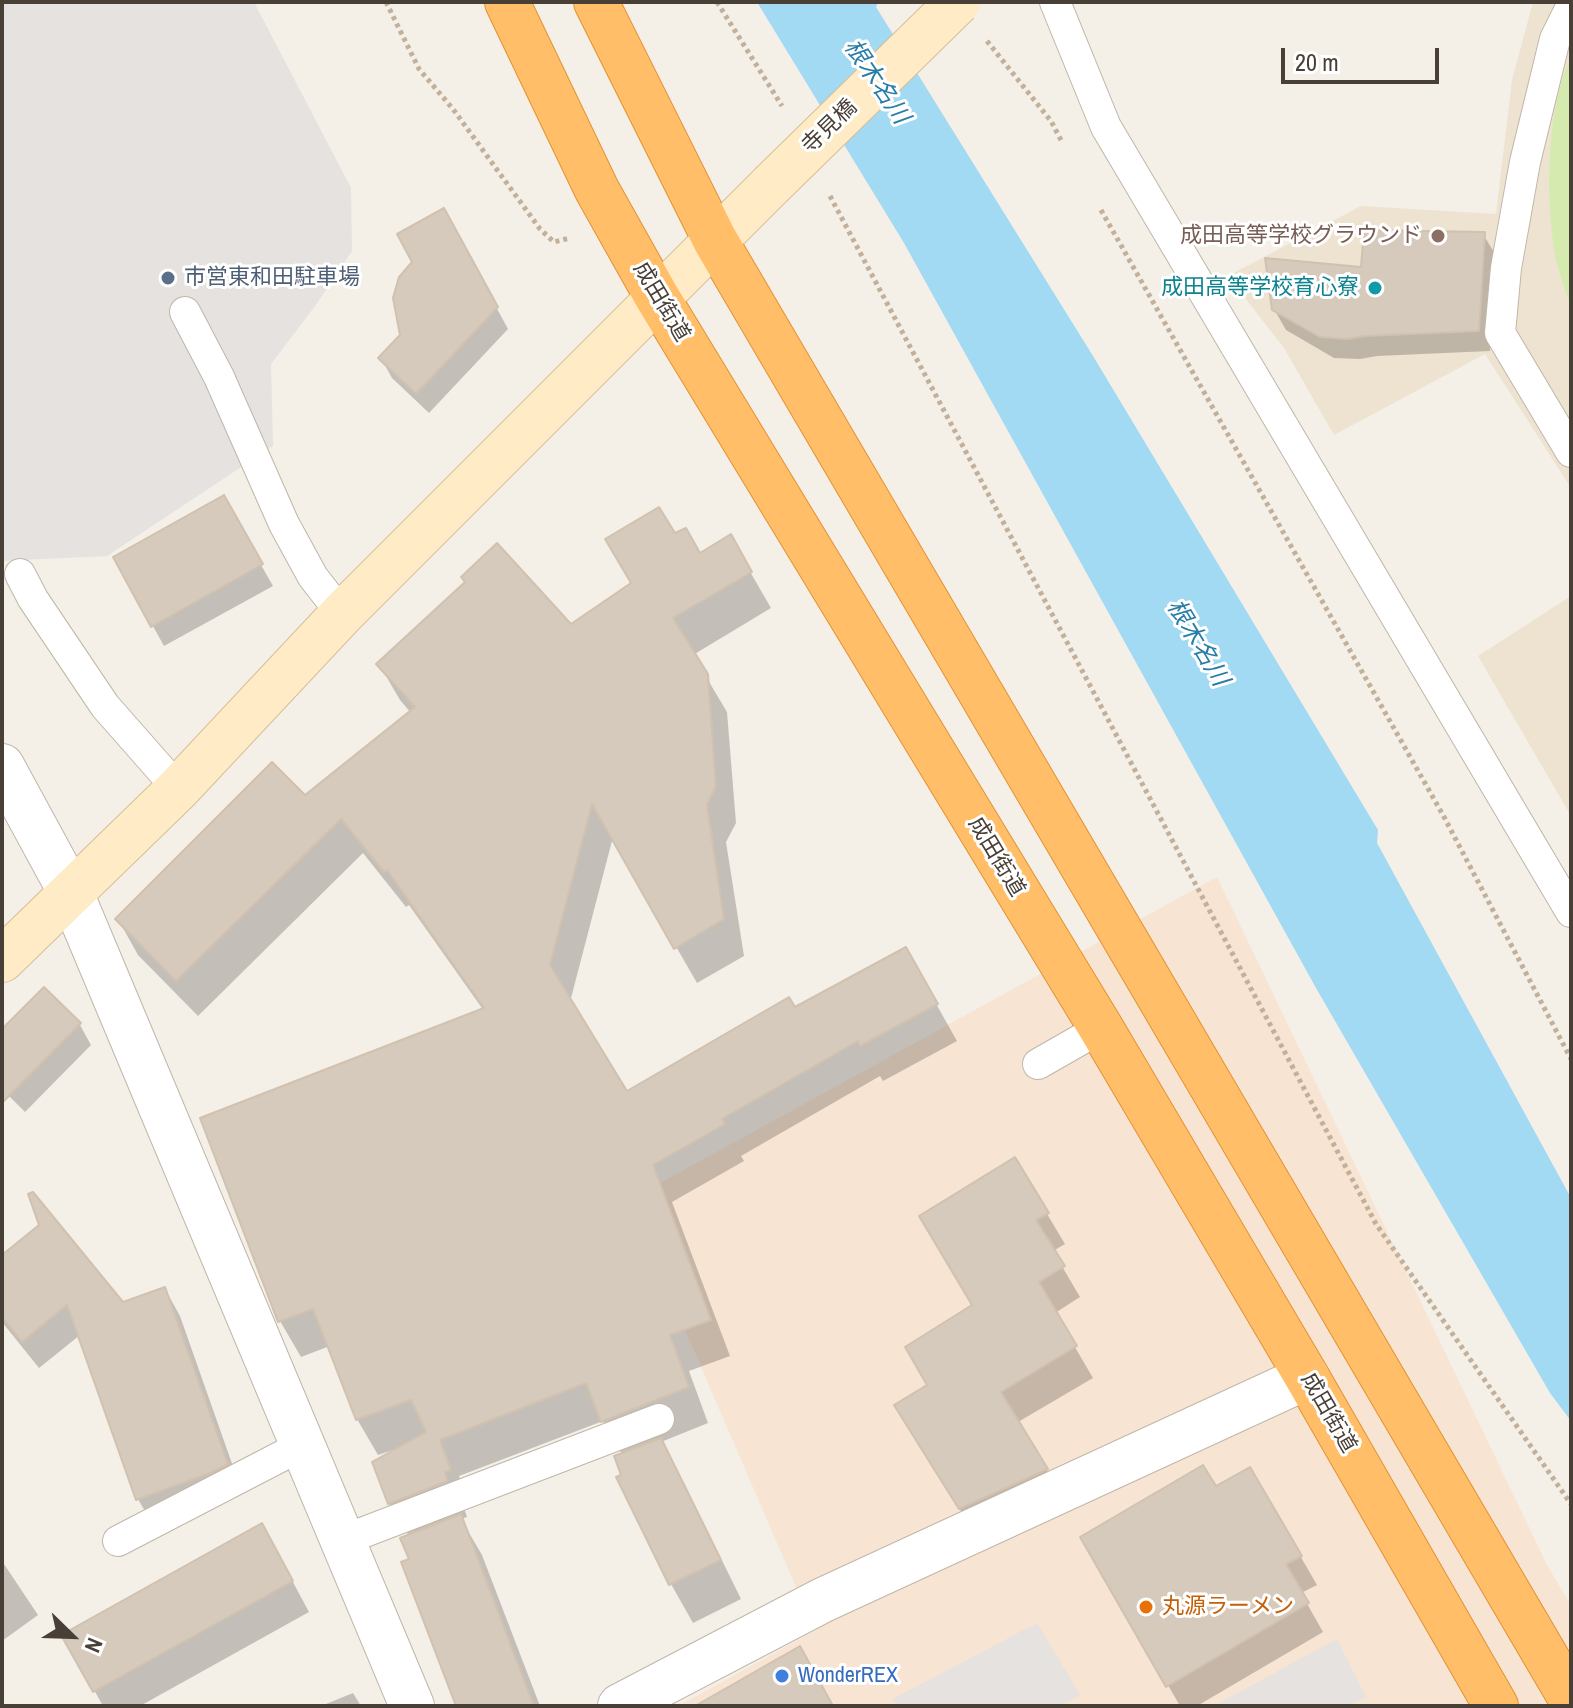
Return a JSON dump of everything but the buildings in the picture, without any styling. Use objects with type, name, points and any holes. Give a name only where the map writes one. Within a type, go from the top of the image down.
[{"type":"highway","name":"成田街道","points":[[507,2],[597,190],[657,297],[1101,1028],[1496,1706]]},
{"type":"highway","points":[[596,2],[715,240],[1571,1699]]},
{"type":"street","name":"寺見橋","points":[[2,960],[178,789],[342,614],[657,297],[958,2]]},
{"type":"street","points":[[2,766],[71,893],[412,1706]]},
{"type":"street","points":[[620,1706],[823,1600],[1307,1377]]},
{"type":"lane","points":[[1055,2],[1106,127],[1571,912]]},
{"type":"lane","points":[[1571,7],[1555,39],[1525,162],[1506,268],[1500,333],[1571,452]]},
{"type":"lane","points":[[185,312],[219,377],[284,524],[313,577],[342,614]]},
{"type":"lane","points":[[20,574],[33,599],[105,706],[178,789]]},
{"type":"lane","points":[[1038,1064],[1101,1028]]},
{"type":"lane","points":[[341,1541],[659,1419]]},
{"type":"lane","points":[[118,1541],[301,1446]]},
{"type":"path","points":[[386,2],[419,69],[453,109],[540,229],[554,242],[571,237]]},
{"type":"path","points":[[717,2],[789,119]]},
{"type":"path","points":[[985,38],[1051,121],[1066,149]]},
{"type":"path","points":[[826,189],[1376,1224],[1571,1504]]},
{"type":"path","points":[[1098,204],[1443,815],[1571,1059]]},
{"type":"shaded area","name":"市営東和田駐車場","points":[[2,2],[254,2],[351,188],[352,251],[271,364],[273,446],[107,556],[2,561]]},
{"type":"shaded area","name":"成田高等学校グラウンド","points":[[1533,2],[1571,2],[1571,488],[1485,354],[1334,435],[1284,348],[1228,276],[1361,206],[1496,214],[1512,80]]},
{"type":"shaded area","points":[[1571,596],[1571,816],[1478,656]]},
{"type":"shaded area","points":[[1217,877],[1547,1565],[1571,1606],[1571,1706],[678,1706],[815,1631],[629,1200]]},
{"type":"shaded area","points":[[1037,1623],[1080,1695],[1061,1706],[897,1706],[893,1699]]},
{"type":"shaded area","points":[[1337,1639],[1366,1697],[1348,1706],[1214,1706]]},
{"type":"green space","points":[[1571,57],[1571,309],[1554,250],[1549,172],[1557,99]]},
{"type":"water","name":"根木名川","points":[[757,2],[878,2],[876,7],[1093,356],[1378,830],[1377,843],[1571,1198],[1571,1421],[1550,1393],[1316,988],[904,243]]},
{"type":"place","name":"成田高等学校グラウンド","points":[[1438,236]]},
{"type":"place","name":"市営東和田駐車場","points":[[168,278]]},
{"type":"place","name":"成田高等学校育心寮","points":[[1375,288]]},
{"type":"place","name":"丸源ラーメン","points":[[1146,1607]]},
{"type":"place","name":"WonderREX","points":[[782,1676]]}]
